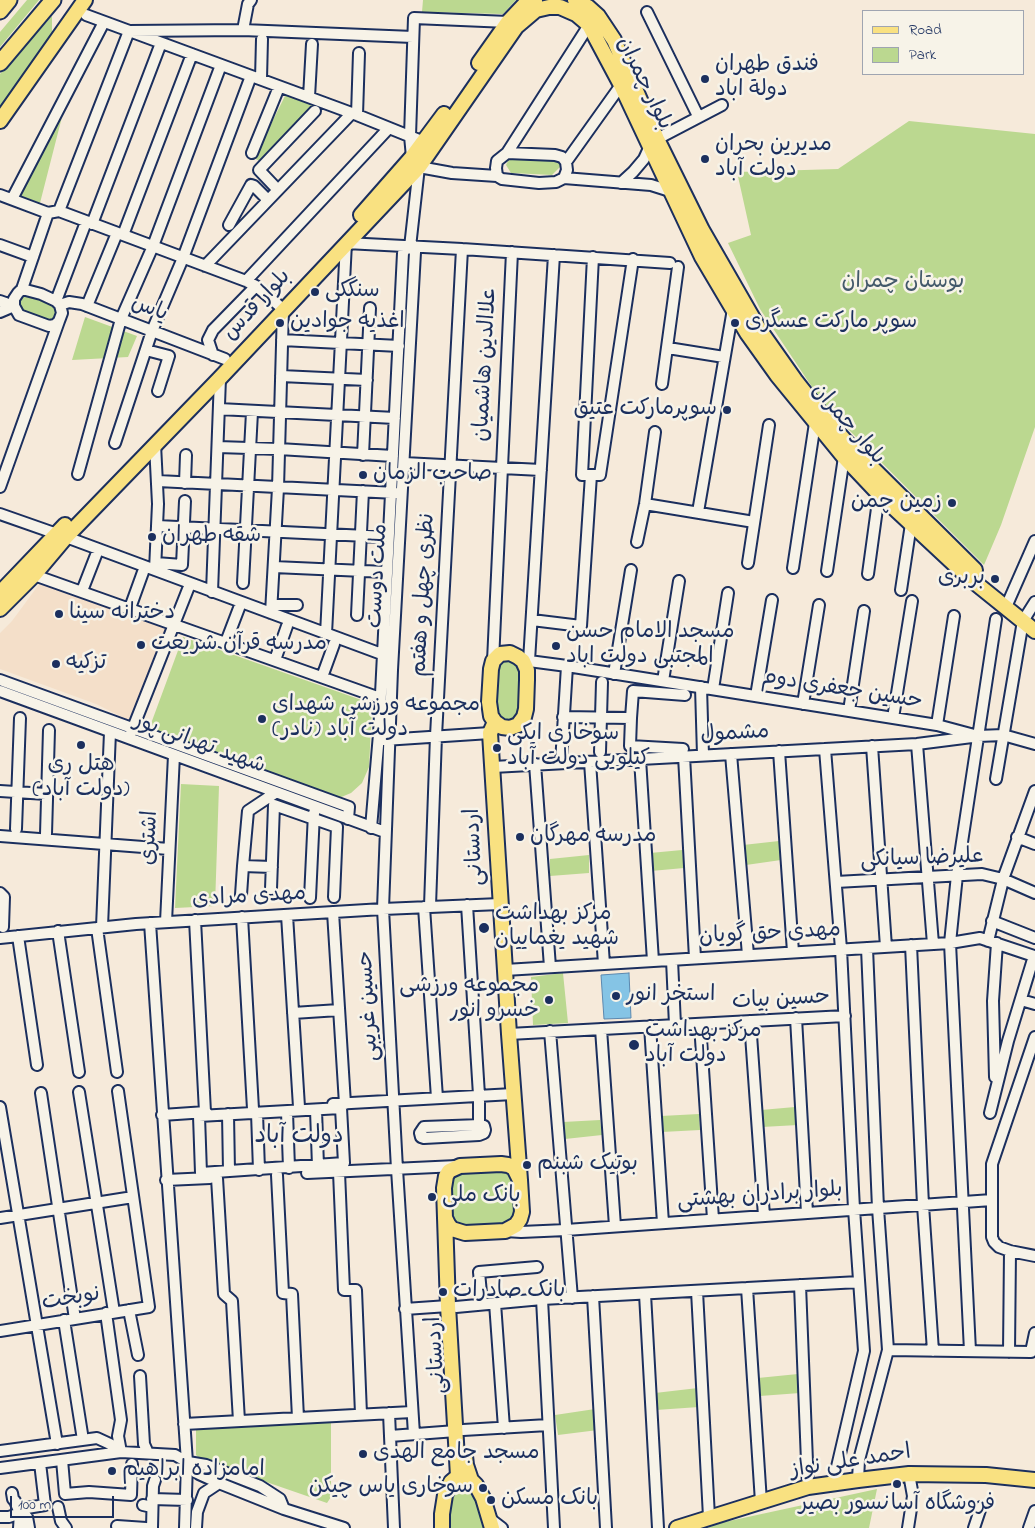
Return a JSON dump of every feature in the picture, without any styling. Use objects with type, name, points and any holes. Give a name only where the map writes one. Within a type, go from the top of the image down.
[{"type":"highway","points":[[0,11],[9,0]]},
{"type":"highway","points":[[0,63],[53,0]]},
{"type":"main road","points":[[0,121],[84,0]]},
{"type":"main road","name":"بلوار چمران","points":[[575,0],[588,7],[598,16],[614,40],[670,191],[702,257],[776,375],[844,457],[879,494],[968,577],[1001,603]]},
{"type":"main road","name":"بلوار چمران","points":[[529,6],[536,10],[548,7],[560,8],[576,14],[589,25],[721,265],[759,329],[795,380],[847,443],[980,576],[1001,603]]},
{"type":"main road","name":"بلوار قدس","points":[[0,593],[140,460],[220,378],[336,243],[415,162],[424,142],[512,24],[529,6]]},
{"type":"main road","name":"بلوار قدس","points":[[0,609],[34,574],[62,536],[219,357],[281,307],[346,244],[415,162],[512,24]]},
{"type":"main road","points":[[1001,603],[1035,631]]},
{"type":"main road","points":[[492,727],[510,728],[518,725],[524,717],[527,680],[526,661],[518,656],[510,653],[500,654],[493,661]]},
{"type":"main road","name":"اردستانی","points":[[493,661],[490,669],[489,702],[492,727],[500,904],[520,1180]]},
{"type":"main road","points":[[501,1164],[512,1153],[516,1135]]},
{"type":"main road","points":[[501,1164],[514,1168],[520,1180],[522,1212],[519,1221],[511,1229],[505,1231],[464,1233],[452,1229],[446,1218],[444,1181],[449,1171],[460,1166],[501,1164]]},
{"type":"main road","name":"اردستانی","points":[[446,1218],[446,1244],[460,1430],[466,1465],[464,1478],[476,1485],[483,1498],[490,1523]]},
{"type":"main road","name":"اردستانی","points":[[452,1306],[452,1251],[455,1239],[464,1233]]},
{"type":"main road","name":"احمد علی نواز","points":[[677,1528],[808,1488],[858,1480],[909,1474],[986,1475],[1035,1480]]},
{"type":"main road","points":[[442,1528],[445,1495],[451,1482],[464,1478]]},
{"type":"street","points":[[243,30],[248,4],[251,0]]},
{"type":"street","points":[[647,12],[698,116]]},
{"type":"street","points":[[86,15],[355,114],[424,142]]},
{"type":"street","points":[[409,247],[415,162],[410,136],[414,18],[512,24]]},
{"type":"street","points":[[12,199],[104,22]]},
{"type":"street","points":[[498,176],[496,168],[498,160],[507,153],[589,25]]},
{"type":"street","points":[[129,31],[243,30],[413,36]]},
{"type":"street","points":[[59,211],[129,31]]},
{"type":"street","points":[[115,443],[152,331],[256,78],[262,38]]},
{"type":"street","points":[[58,303],[161,43]]},
{"type":"street","points":[[309,97],[312,44]]},
{"type":"street","points":[[205,266],[268,200],[355,114],[359,53]]},
{"type":"street","points":[[87,306],[120,234],[192,54]]},
{"type":"street","points":[[78,474],[121,319],[153,246],[221,65]]},
{"type":"street","points":[[566,162],[621,84]]},
{"type":"street","points":[[252,153],[279,87]]},
{"type":"street","points":[[621,183],[634,172],[653,142],[698,116],[722,105]]},
{"type":"street","points":[[278,190],[259,170],[315,111]]},
{"type":"street","points":[[246,281],[388,129]]},
{"type":"street","points":[[507,153],[562,157],[566,162],[567,170],[564,178]]},
{"type":"street","points":[[415,162],[452,173],[498,176],[502,179],[539,183],[556,182],[564,178],[651,185],[670,191]]},
{"type":"street","points":[[229,225],[252,185],[268,200]]},
{"type":"street","points":[[0,195],[48,213],[59,211],[246,281],[256,286],[281,307],[282,340],[278,488],[271,609]]},
{"type":"street","points":[[48,213],[22,289],[14,299],[14,306],[19,315],[49,326],[55,325],[59,321]]},
{"type":"street","points":[[326,634],[346,244],[633,259],[674,265],[668,348],[662,384]]},
{"type":"street","points":[[0,245],[32,257]]},
{"type":"street","name":"ملت دوست","points":[[371,828],[378,741],[404,253],[409,247],[415,252],[389,740],[383,909]]},
{"type":"street","name":"نظری چهل و هفتم","points":[[437,1098],[427,906],[462,249]]},
{"type":"street","name":"علاالدین هاشمیان","points":[[493,661],[512,252]]},
{"type":"street","points":[[526,661],[532,620],[554,254]]},
{"type":"street","points":[[532,620],[581,626],[593,257]]},
{"type":"street","points":[[587,475],[600,476],[633,259]]},
{"type":"street","points":[[219,357],[208,340],[213,330],[256,286]]},
{"type":"street","points":[[0,487],[2,474],[62,313],[58,303],[41,294],[22,289]]},
{"type":"street","points":[[0,300],[14,306]]},
{"type":"street","name":"یاس","points":[[58,303],[69,302],[87,306],[219,357]]},
{"type":"street","points":[[0,312],[14,306]]},
{"type":"street","points":[[363,454],[370,308]]},
{"type":"street","points":[[698,512],[733,309]]},
{"type":"street","points":[[282,340],[399,346]]},
{"type":"street","points":[[668,348],[724,357]]},
{"type":"street","points":[[146,350],[169,356],[158,391]]},
{"type":"street","points":[[281,376],[367,380]]},
{"type":"street","points":[[212,592],[220,378]]},
{"type":"street","points":[[219,410],[395,418]]},
{"type":"street","points":[[243,583],[252,412]]},
{"type":"street","points":[[793,568],[815,423]]},
{"type":"street","points":[[748,563],[768,425]]},
{"type":"street","points":[[637,542],[645,504],[655,432]]},
{"type":"street","points":[[155,444],[158,481],[156,567]]},
{"type":"street","points":[[218,447],[393,456]]},
{"type":"street","points":[[185,483],[186,455]]},
{"type":"street","points":[[827,571],[844,457]]},
{"type":"street","points":[[140,460],[157,460]]},
{"type":"street","points":[[404,463],[541,470]]},
{"type":"street","points":[[158,481],[402,494]]},
{"type":"street","points":[[357,615],[359,536],[363,492]]},
{"type":"street","points":[[868,574],[879,494]]},
{"type":"street","points":[[156,567],[182,565],[185,501]]},
{"type":"street","points":[[645,504],[754,522]]},
{"type":"street","points":[[0,514],[156,567],[212,592],[271,609],[326,634],[393,658]]},
{"type":"street","points":[[900,590],[911,524]]},
{"type":"street","points":[[157,526],[388,538]]},
{"type":"street","points":[[1001,603],[1035,542]]},
{"type":"street","points":[[82,591],[96,555]]},
{"type":"street","points":[[274,567],[386,572]]},
{"type":"street","points":[[614,674],[631,570]]},
{"type":"street","points":[[130,608],[143,572]]},
{"type":"street","points":[[34,574],[380,698]]},
{"type":"street","points":[[663,681],[679,582]]},
{"type":"street","points":[[129,739],[188,589]]},
{"type":"street","points":[[713,689],[728,593]]},
{"type":"street","points":[[756,696],[772,600]]},
{"type":"street","points":[[893,718],[912,601]]},
{"type":"street","points":[[996,780],[1023,621],[1035,602]]},
{"type":"street","points":[[271,609],[297,605]]},
{"type":"street","points":[[803,704],[819,605]]},
{"type":"street","points":[[226,642],[239,608]]},
{"type":"street","points":[[849,711],[864,611]]},
{"type":"street","points":[[937,725],[954,616]]},
{"type":"street","points":[[970,1351],[950,943],[957,875],[996,619]]},
{"type":"street","points":[[275,660],[287,626]]},
{"type":"street","points":[[322,677],[334,644]]},
{"type":"street","name":"حسین جعفری دوم","points":[[526,661],[937,725],[978,736],[1003,735],[1035,744]]},
{"type":"street","points":[[562,763],[566,666]]},
{"type":"street","points":[[0,680],[349,807],[348,819]]},
{"type":"street","points":[[600,752],[602,682]]},
{"type":"street","points":[[701,687],[703,755]]},
{"type":"street","points":[[685,695],[633,690],[630,746],[683,752],[695,958]]},
{"type":"street","name":"شهید تهرانی پور","points":[[0,695],[110,732],[386,832]]},
{"type":"street","points":[[563,717],[631,718]]},
{"type":"street","points":[[16,828],[20,718]]},
{"type":"street","points":[[378,741],[436,736],[492,727]]},
{"type":"street","points":[[46,834],[49,730]]},
{"type":"street","points":[[110,732],[106,844],[100,928],[117,1072]]},
{"type":"street","name":"مشمول","points":[[493,767],[640,759],[683,752],[703,755],[917,744],[978,736]]},
{"type":"street","points":[[917,744],[933,944]]},
{"type":"street","points":[[872,746],[886,947]]},
{"type":"street","points":[[825,749],[841,950],[854,1209],[864,1351],[833,1484]]},
{"type":"street","points":[[779,751],[792,952]]},
{"type":"street","points":[[731,754],[748,955]]},
{"type":"street","name":"اشتری","points":[[166,922],[174,755]]},
{"type":"street","points":[[640,759],[652,961]]},
{"type":"street","points":[[590,762],[604,964]]},
{"type":"street","points":[[535,764],[550,967]]},
{"type":"street","points":[[0,791],[46,794]]},
{"type":"street","points":[[242,895],[248,811],[275,792]]},
{"type":"street","points":[[996,1088],[992,921],[1017,837],[1034,798]]},
{"type":"street","points":[[271,889],[274,805],[337,827],[334,897]]},
{"type":"street","points":[[310,898],[314,807]]},
{"type":"street","points":[[0,836],[169,849]]},
{"type":"street","points":[[1017,837],[1035,844]]},
{"type":"street","points":[[243,866],[272,867]]},
{"type":"street","name":"علیرضا سیانکی","points":[[836,882],[982,874],[1035,893]]},
{"type":"street","points":[[0,893],[4,897],[3,926]]},
{"type":"street","name":"مهدی مرادی","points":[[0,938],[150,923],[427,906],[500,904]]},
{"type":"street","points":[[467,905],[479,1095],[479,1125]]},
{"type":"street","name":"حسین غریبی","points":[[383,909],[414,1434]]},
{"type":"street","points":[[333,912],[345,1104]]},
{"type":"street","points":[[287,915],[299,1106]]},
{"type":"street","points":[[242,917],[259,1170]]},
{"type":"street","points":[[195,920],[205,1112]]},
{"type":"street","points":[[992,921],[1035,938]]},
{"type":"street","points":[[150,923],[184,1424],[187,1500],[185,1528]]},
{"type":"street","points":[[58,931],[79,1072]]},
{"type":"street","points":[[18,936],[37,1065]]},
{"type":"street","name":"مهدی حق گویان","points":[[505,970],[950,943],[980,938],[1034,956]]},
{"type":"street","points":[[911,945],[923,1204],[933,1351]]},
{"type":"street","points":[[858,1480],[859,1460],[888,1350],[878,1208],[867,948]]},
{"type":"street","points":[[990,1113],[1034,956]]},
{"type":"street","points":[[672,960],[675,1025]]},
{"type":"street","points":[[1021,1000],[1035,1004]]},
{"type":"street","points":[[293,1013],[339,1010]]},
{"type":"street","name":"حسین بیات","points":[[509,1034],[844,1016]]},
{"type":"street","points":[[796,1018],[808,1213]]},
{"type":"street","points":[[750,1021],[764,1216]]},
{"type":"street","points":[[700,1024],[713,1219]]},
{"type":"street","points":[[650,1026],[663,1223]]},
{"type":"street","points":[[601,1029],[615,1226]]},
{"type":"street","points":[[550,1031],[572,1298]]},
{"type":"street","points":[[1035,1037],[1032,1053],[992,1164],[992,1237],[999,1246],[1010,1251],[1035,1256]]},
{"type":"street","points":[[0,1218],[133,1197],[118,1091]]},
{"type":"street","points":[[78,1092],[110,1313],[121,1420],[118,1436],[121,1452]]},
{"type":"street","points":[[40,1093],[75,1318]]},
{"type":"street","points":[[460,1166],[339,1172],[259,1170],[201,1174],[199,1116],[299,1106],[513,1094]]},
{"type":"street","points":[[0,1107],[57,1444]]},
{"type":"street","points":[[162,1115],[205,1112],[286,1112],[341,1108],[344,1163],[217,1178],[166,1180]]},
{"type":"street","points":[[316,1110],[318,1166]]},
{"type":"street","points":[[286,1112],[282,1171],[283,1293],[292,1294],[298,1418]]},
{"type":"street","points":[[228,1114],[229,1171]]},
{"type":"street","points":[[479,1125],[484,1126],[485,1130],[484,1133],[479,1135],[424,1138],[421,1137],[420,1133],[424,1127],[479,1125]]},
{"type":"street","points":[[339,1172],[344,1290],[356,1290],[361,1414]]},
{"type":"street","points":[[217,1178],[224,1294],[232,1301],[239,1421]]},
{"type":"street","name":"نوبخت","points":[[0,1331],[149,1306],[133,1197]]},
{"type":"street","name":"بلوار برادران بهشتی","points":[[505,1231],[566,1230],[992,1200]]},
{"type":"street","points":[[519,1221],[521,1225],[531,1232]]},
{"type":"street","points":[[1010,1251],[1010,1352]]},
{"type":"street","points":[[482,1304],[480,1272],[537,1267]]},
{"type":"street","points":[[406,1309],[542,1299],[859,1282]]},
{"type":"street","points":[[800,1285],[808,1488]]},
{"type":"street","points":[[747,1288],[761,1502]]},
{"type":"street","points":[[697,1291],[709,1517]]},
{"type":"street","points":[[645,1294],[658,1528]]},
{"type":"street","points":[[593,1296],[606,1528]]},
{"type":"street","points":[[542,1299],[554,1528]]},
{"type":"street","points":[[495,1303],[504,1428]]},
{"type":"street","points":[[129,1310],[138,1355]]},
{"type":"street","points":[[64,1320],[83,1440]]},
{"type":"street","points":[[888,1350],[1030,1352],[1035,1333]]},
{"type":"street","points":[[140,1376],[144,1444],[148,1453]]},
{"type":"street","points":[[184,1424],[412,1412]]},
{"type":"street","points":[[389,1413],[394,1528]]},
{"type":"street","points":[[390,1436],[548,1425]]},
{"type":"street","points":[[0,1451],[97,1438],[121,1452]]},
{"type":"street","points":[[0,1468],[121,1452],[175,1455],[199,1474],[219,1483],[284,1509],[344,1528]]},
{"type":"street","points":[[62,1460],[65,1494],[89,1492],[131,1495],[132,1464]]},
{"type":"street","points":[[186,1462],[206,1465],[260,1486],[280,1499],[284,1509]]},
{"type":"street","points":[[0,1518],[10,1517],[27,1508],[45,1505],[40,1463]]},
{"type":"street","points":[[908,1528],[914,1496],[909,1474]]},
{"type":"street","points":[[152,1528],[149,1504],[156,1480]]},
{"type":"street","points":[[196,1528],[197,1512],[204,1493],[219,1483]]},
{"type":"street","points":[[12,1493],[20,1513],[19,1528]]},
{"type":"street","points":[[149,1504],[187,1500]]},
{"type":"street","points":[[58,1507],[66,1528]]},
{"type":"street","points":[[974,1528],[981,1507]]},
{"type":"street","points":[[1029,1528],[1035,1512]]},
{"type":"street","points":[[20,1513],[27,1517],[29,1528]]},
{"type":"street","points":[[490,1523],[502,1528]]},
{"type":"street","points":[[117,1526],[146,1528]]},
{"type":"shaded area","points":[[40,583],[166,627],[149,676],[130,721],[96,704],[0,669],[0,633],[12,621]]},
{"type":"green space","points":[[27,0],[39,0],[0,47],[0,32]]},
{"type":"green space","points":[[423,0],[516,0],[503,14],[422,12]]},
{"type":"green space","points":[[52,16],[52,34],[0,109],[0,74]]},
{"type":"green space","points":[[286,94],[316,106],[263,163],[254,158]]},
{"type":"green space","points":[[62,117],[40,203],[20,196]]},
{"type":"green space","name":"بوستان چمران","points":[[909,121],[1035,134],[1035,427],[1001,525],[984,565],[824,405],[760,309],[728,243],[751,235],[737,172],[838,169]]},
{"type":"green space","points":[[510,157],[558,160],[560,167],[552,175],[511,173],[506,165]]},
{"type":"green space","points":[[24,294],[51,303],[57,315],[54,320],[48,322],[21,310],[20,300]]},
{"type":"green space","points":[[85,317],[137,336],[128,357],[72,360]]},
{"type":"green space","name":"مجموعه ورزشی شهدای دولت آباد (نادر)","points":[[183,637],[370,703],[372,708],[369,767],[362,783],[351,793],[339,798],[149,729]]},
{"type":"green space","points":[[504,659],[516,662],[519,670],[518,716],[515,721],[509,723],[498,718],[494,689],[495,668]]},
{"type":"green space","points":[[181,784],[219,786],[215,906],[175,908]]},
{"type":"green space","points":[[779,841],[781,860],[746,865],[743,845]]},
{"type":"green space","points":[[682,850],[684,868],[651,871],[650,853]]},
{"type":"green space","points":[[589,855],[589,873],[550,876],[550,859]]},
{"type":"green space","name":"مجموعه ورزشی خسرو انور","points":[[563,973],[568,1023],[533,1025],[531,977]]},
{"type":"green space","points":[[795,1107],[798,1125],[762,1127],[761,1110]]},
{"type":"green space","points":[[699,1114],[700,1130],[662,1132],[661,1116]]},
{"type":"green space","points":[[600,1120],[602,1135],[565,1139],[563,1122]]},
{"type":"green space","points":[[502,1169],[509,1173],[515,1181],[516,1211],[512,1220],[504,1225],[462,1228],[455,1225],[451,1218],[449,1183],[453,1176],[459,1172]]},
{"type":"green space","points":[[798,1374],[800,1393],[760,1396],[758,1378]]},
{"type":"green space","points":[[698,1388],[699,1407],[656,1410],[655,1393]]},
{"type":"green space","points":[[595,1409],[598,1430],[558,1435],[555,1415]]},
{"type":"green space","points":[[331,1422],[331,1497],[327,1503],[200,1459],[196,1455],[196,1429]]},
{"type":"green space","points":[[460,1480],[473,1488],[488,1528],[447,1528],[449,1497]]},
{"type":"green space","points":[[877,1489],[869,1528],[707,1528],[720,1523]]},
{"type":"water","name":"استخر انور","points":[[629,973],[631,1018],[604,1019],[601,975]]},
{"type":"place","name":"فندق طهران دولة اباد","points":[[705,79]]},
{"type":"place","name":"مدیرین بحران دولت آباد","points":[[705,159]]},
{"type":"place","name":"سنگکی","points":[[315,292]]},
{"type":"place","name":"اغذیه جوادین","points":[[280,323]]},
{"type":"place","name":"سوپر مارکت عسگری","points":[[735,323]]},
{"type":"place","name":"سوپرمارکت عتیق","points":[[727,410]]},
{"type":"place","name":"صاحب الزمان","points":[[363,475]]},
{"type":"place","name":"زمین چمن","points":[[952,503]]},
{"type":"place","name":"شقه طهران","points":[[152,537]]},
{"type":"place","name":"بربری","points":[[995,579]]},
{"type":"place","name":"دخترانه سینا","points":[[59,614]]},
{"type":"place","name":"مدرسه قرآن شریعت","points":[[141,645]]},
{"type":"place","name":"مسجد الامام حسن المجتبى دولت اباد","points":[[556,646]]},
{"type":"place","name":"تزکیه","points":[[56,664]]},
{"type":"place","name":"مجموعه ورزشی شهدای دولت آباد (نادر)","points":[[262,719]]},
{"type":"place","name":"هتل ری (دولت آباد)","points":[[81,745]]},
{"type":"place","name":"سوخاری ایکی کیلویی دولت آباد","points":[[497,748]]},
{"type":"place","name":"مدرسه مهرگان","points":[[520,837]]},
{"type":"place","name":"مرکز بهداشت شهید یغماییان","points":[[484,928]]},
{"type":"place","name":"استخر انور","points":[[616,996]]},
{"type":"place","name":"مجموعه ورزشی خسرو انور","points":[[549,1000]]},
{"type":"place","name":"مرکز بهداشت دولت آباد","points":[[634,1045]]},
{"type":"place","name":"بوتیک شبنم","points":[[527,1165]]},
{"type":"place","name":"بانک ملی","points":[[432,1197]]},
{"type":"place","name":"بانک صادرات","points":[[443,1292]]},
{"type":"place","name":"مسجد جامع الهدی","points":[[363,1454]]},
{"type":"place","name":"امامزاده ابراهیم","points":[[112,1471]]},
{"type":"place","name":"فروشگاه آسانسور بصیر","points":[[897,1484]]},
{"type":"place","name":"سوخاری یاس چیکن","points":[[483,1488]]},
{"type":"place","name":"بانک مسکن","points":[[491,1500]]},
{"type":"district","name":"دولت آباد","points":[[299,1138]]}]
